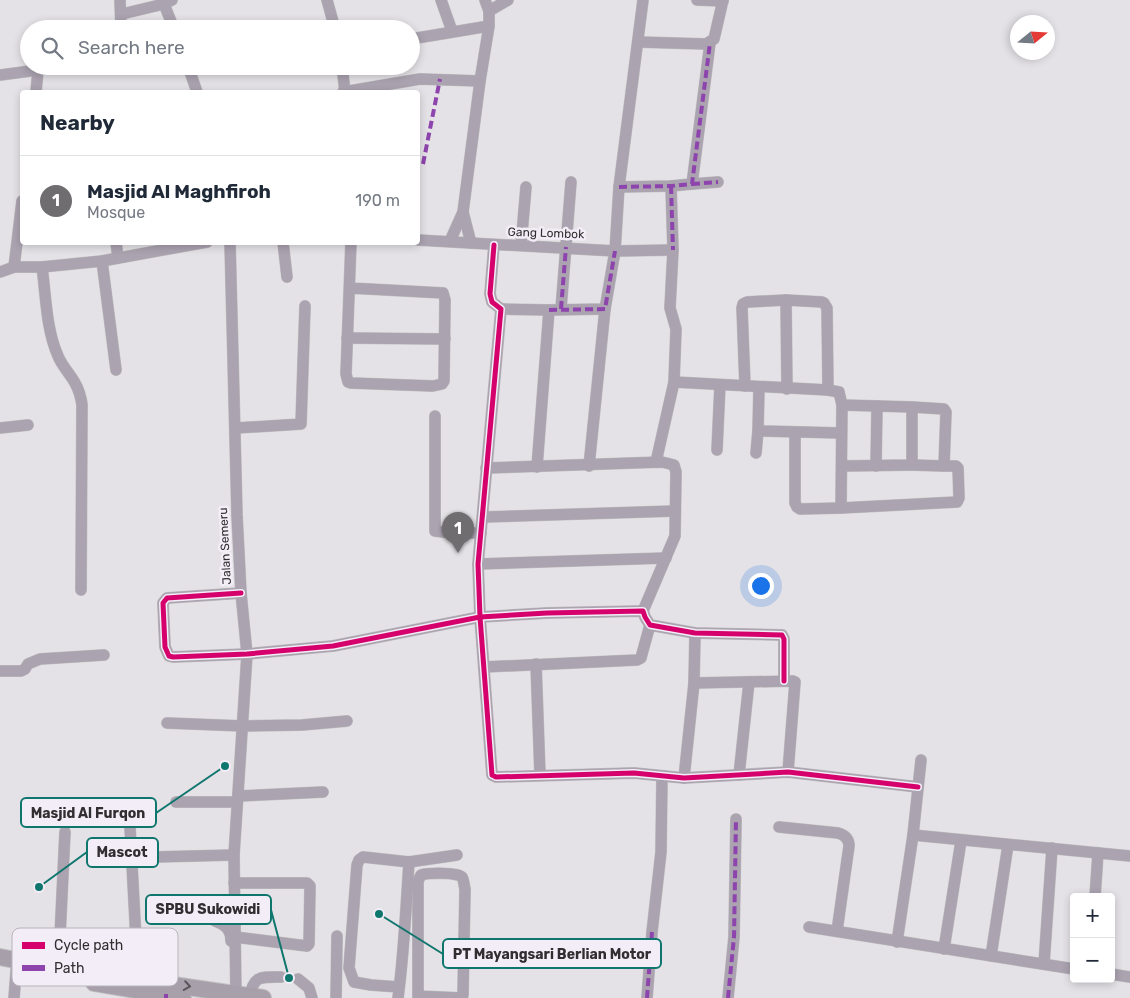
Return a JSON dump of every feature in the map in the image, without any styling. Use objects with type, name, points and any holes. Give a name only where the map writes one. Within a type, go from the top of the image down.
[{"type":"highway","points":[[0,957],[11,966]]},
{"type":"highway","points":[[178,985],[244,996]]},
{"type":"highway","points":[[119,986],[184,998]]},
{"type":"street","points":[[120,0],[122,20]]},
{"type":"street","points":[[327,0],[332,20]]},
{"type":"street","points":[[441,0],[452,31]]},
{"type":"street","points":[[450,241],[463,212],[489,26],[487,5],[508,0]]},
{"type":"street","points":[[589,466],[605,309],[615,250],[619,187],[643,0]]},
{"type":"street","points":[[692,184],[710,43],[714,39],[723,1],[697,0]]},
{"type":"street","points":[[122,14],[168,2],[172,20]]},
{"type":"street","points":[[420,36],[489,26]]},
{"type":"street","points":[[638,42],[710,43]]},
{"type":"street","points":[[0,75],[20,72]]},
{"type":"street","points":[[36,90],[38,75]]},
{"type":"street","points":[[191,75],[196,90]]},
{"type":"street","points":[[343,75],[344,90]]},
{"type":"street","points":[[356,90],[420,79],[480,81]]},
{"type":"street","points":[[561,308],[571,182]]},
{"type":"street","points":[[619,187],[671,186],[718,182]]},
{"type":"street","points":[[656,462],[674,382],[676,330],[670,308],[673,250],[671,186]]},
{"type":"street","points":[[521,245],[526,187]]},
{"type":"street","points":[[463,212],[471,242]]},
{"type":"street","points":[[14,267],[20,218]]},
{"type":"street","name":"Gang Lombok","points":[[420,240],[615,250],[673,250]]},
{"type":"street","points":[[116,245],[118,258]]},
{"type":"street","points":[[0,272],[14,267],[42,267],[102,261],[185,245]]},
{"type":"street","name":"Jalan Semeru","points":[[230,245],[241,593],[247,654],[234,855],[235,937],[244,996]]},
{"type":"street","points":[[283,245],[286,277]]},
{"type":"street","points":[[350,288],[443,293],[445,300],[445,339],[444,381],[442,384],[433,386],[348,382],[346,374],[351,245]]},
{"type":"street","points":[[494,245],[490,294],[492,302],[500,310],[605,309]]},
{"type":"street","points":[[102,261],[116,370]]},
{"type":"street","points":[[42,267],[55,349],[58,357],[75,382],[80,393],[82,405],[81,590]]},
{"type":"street","points":[[745,386],[743,304],[786,300],[822,302],[826,305],[828,390]]},
{"type":"street","points":[[786,300],[787,389]]},
{"type":"street","points":[[236,428],[301,424],[305,306]]},
{"type":"street","points":[[500,310],[478,564],[491,772],[496,777],[540,774],[634,773],[684,778],[788,772],[918,787]]},
{"type":"street","points":[[537,467],[549,310]]},
{"type":"street","points":[[347,338],[445,339]]},
{"type":"street","points":[[674,382],[828,390],[840,393],[842,405],[841,508]]},
{"type":"street","points":[[711,385],[717,450]]},
{"type":"street","points":[[756,453],[759,387]]},
{"type":"street","points":[[842,405],[912,406],[944,409],[946,412],[944,466]]},
{"type":"street","points":[[876,466],[877,406]]},
{"type":"street","points":[[912,406],[912,466]]},
{"type":"street","points":[[435,416],[435,531],[481,533]]},
{"type":"street","points":[[0,428],[28,425]]},
{"type":"street","points":[[758,432],[841,433]]},
{"type":"street","points":[[795,433],[795,503],[800,509],[957,502],[959,498],[958,468],[956,466],[842,466]]},
{"type":"street","points":[[484,666],[637,660],[641,658],[650,625],[643,611],[675,536],[675,469],[670,463],[486,468]]},
{"type":"street","points":[[483,517],[675,511]]},
{"type":"street","points":[[478,564],[666,558]]},
{"type":"street","points":[[241,593],[167,598],[164,604],[165,647],[169,656],[247,654],[333,646],[480,618],[547,613],[643,611]]},
{"type":"street","points":[[650,625],[695,633],[782,635],[784,639],[784,681]]},
{"type":"street","points":[[684,778],[694,682],[695,633]]},
{"type":"street","points":[[0,671],[21,671],[28,664],[40,659],[104,655]]},
{"type":"street","points":[[536,664],[540,774]]},
{"type":"street","points":[[694,682],[793,681],[796,685],[788,772]]},
{"type":"street","points":[[739,775],[749,682]]},
{"type":"street","points":[[167,723],[243,726],[302,725],[347,721]]},
{"type":"street","points":[[897,942],[913,835],[921,760]]},
{"type":"street","points":[[648,998],[652,932],[661,852],[662,776]]},
{"type":"street","points":[[176,802],[323,792]]},
{"type":"street","points":[[129,808],[135,928]]},
{"type":"street","points":[[728,998],[734,937],[736,818]]},
{"type":"street","points":[[779,827],[838,834],[845,836],[848,840],[849,846],[837,931]]},
{"type":"street","points":[[60,928],[64,832]]},
{"type":"street","points":[[913,835],[1130,856]]},
{"type":"street","points":[[944,949],[961,841]]},
{"type":"street","points":[[990,956],[1008,845]]},
{"type":"street","points":[[1044,964],[1052,848]]},
{"type":"street","points":[[1095,893],[1098,853]]},
{"type":"street","points":[[154,857],[234,855]]},
{"type":"street","points":[[409,862],[399,992],[354,982],[349,968],[357,865],[359,860],[364,857],[409,862],[457,855]]},
{"type":"street","points":[[428,873],[457,874],[463,879],[465,889],[463,995],[461,998],[418,997],[418,881],[421,875],[428,873]]},
{"type":"street","points":[[234,883],[307,883],[310,886],[310,944],[307,946],[235,937]]},
{"type":"street","points":[[215,921],[225,925],[231,935],[244,996]]},
{"type":"street","points":[[809,927],[1070,968]]},
{"type":"street","points":[[336,998],[337,936]]},
{"type":"street","points":[[1115,975],[1130,977]]},
{"type":"street","points":[[244,996],[256,980],[261,977],[281,977]]},
{"type":"street","points":[[298,979],[309,988],[312,998]]},
{"type":"marked path","points":[[619,187],[692,184],[710,43]]},
{"type":"marked path","points":[[423,164],[440,79]]},
{"type":"marked path","points":[[692,184],[718,182]]},
{"type":"marked path","points":[[671,186],[673,250]]},
{"type":"marked path","points":[[561,309],[566,247]]},
{"type":"marked path","points":[[549,310],[605,309],[615,251]]},
{"type":"marked path","points":[[728,998],[734,937],[736,819]]},
{"type":"marked path","points":[[647,998],[652,932]]},
{"type":"cycle path","points":[[494,245],[490,294],[492,302],[501,309],[478,564],[480,617],[492,775],[496,777],[634,773],[684,778],[788,772],[918,787]]},
{"type":"cycle path","points":[[241,593],[167,598],[163,603],[165,647],[169,656],[247,654],[333,646],[480,617],[547,613],[643,611],[650,625],[695,633],[782,635],[784,639],[784,681]]},
{"type":"place","name":"Masjid Al Maghfiroh","points":[[458,553]]},
{"type":"place","name":"Masjid Al Furqon","points":[[225,766]]},
{"type":"place","name":"Mascot","points":[[39,887]]},
{"type":"place","name":"PT Mayangsari Berlian Motor","points":[[379,914]]},
{"type":"place","name":"SPBU Sukowidi","points":[[289,978]]}]
